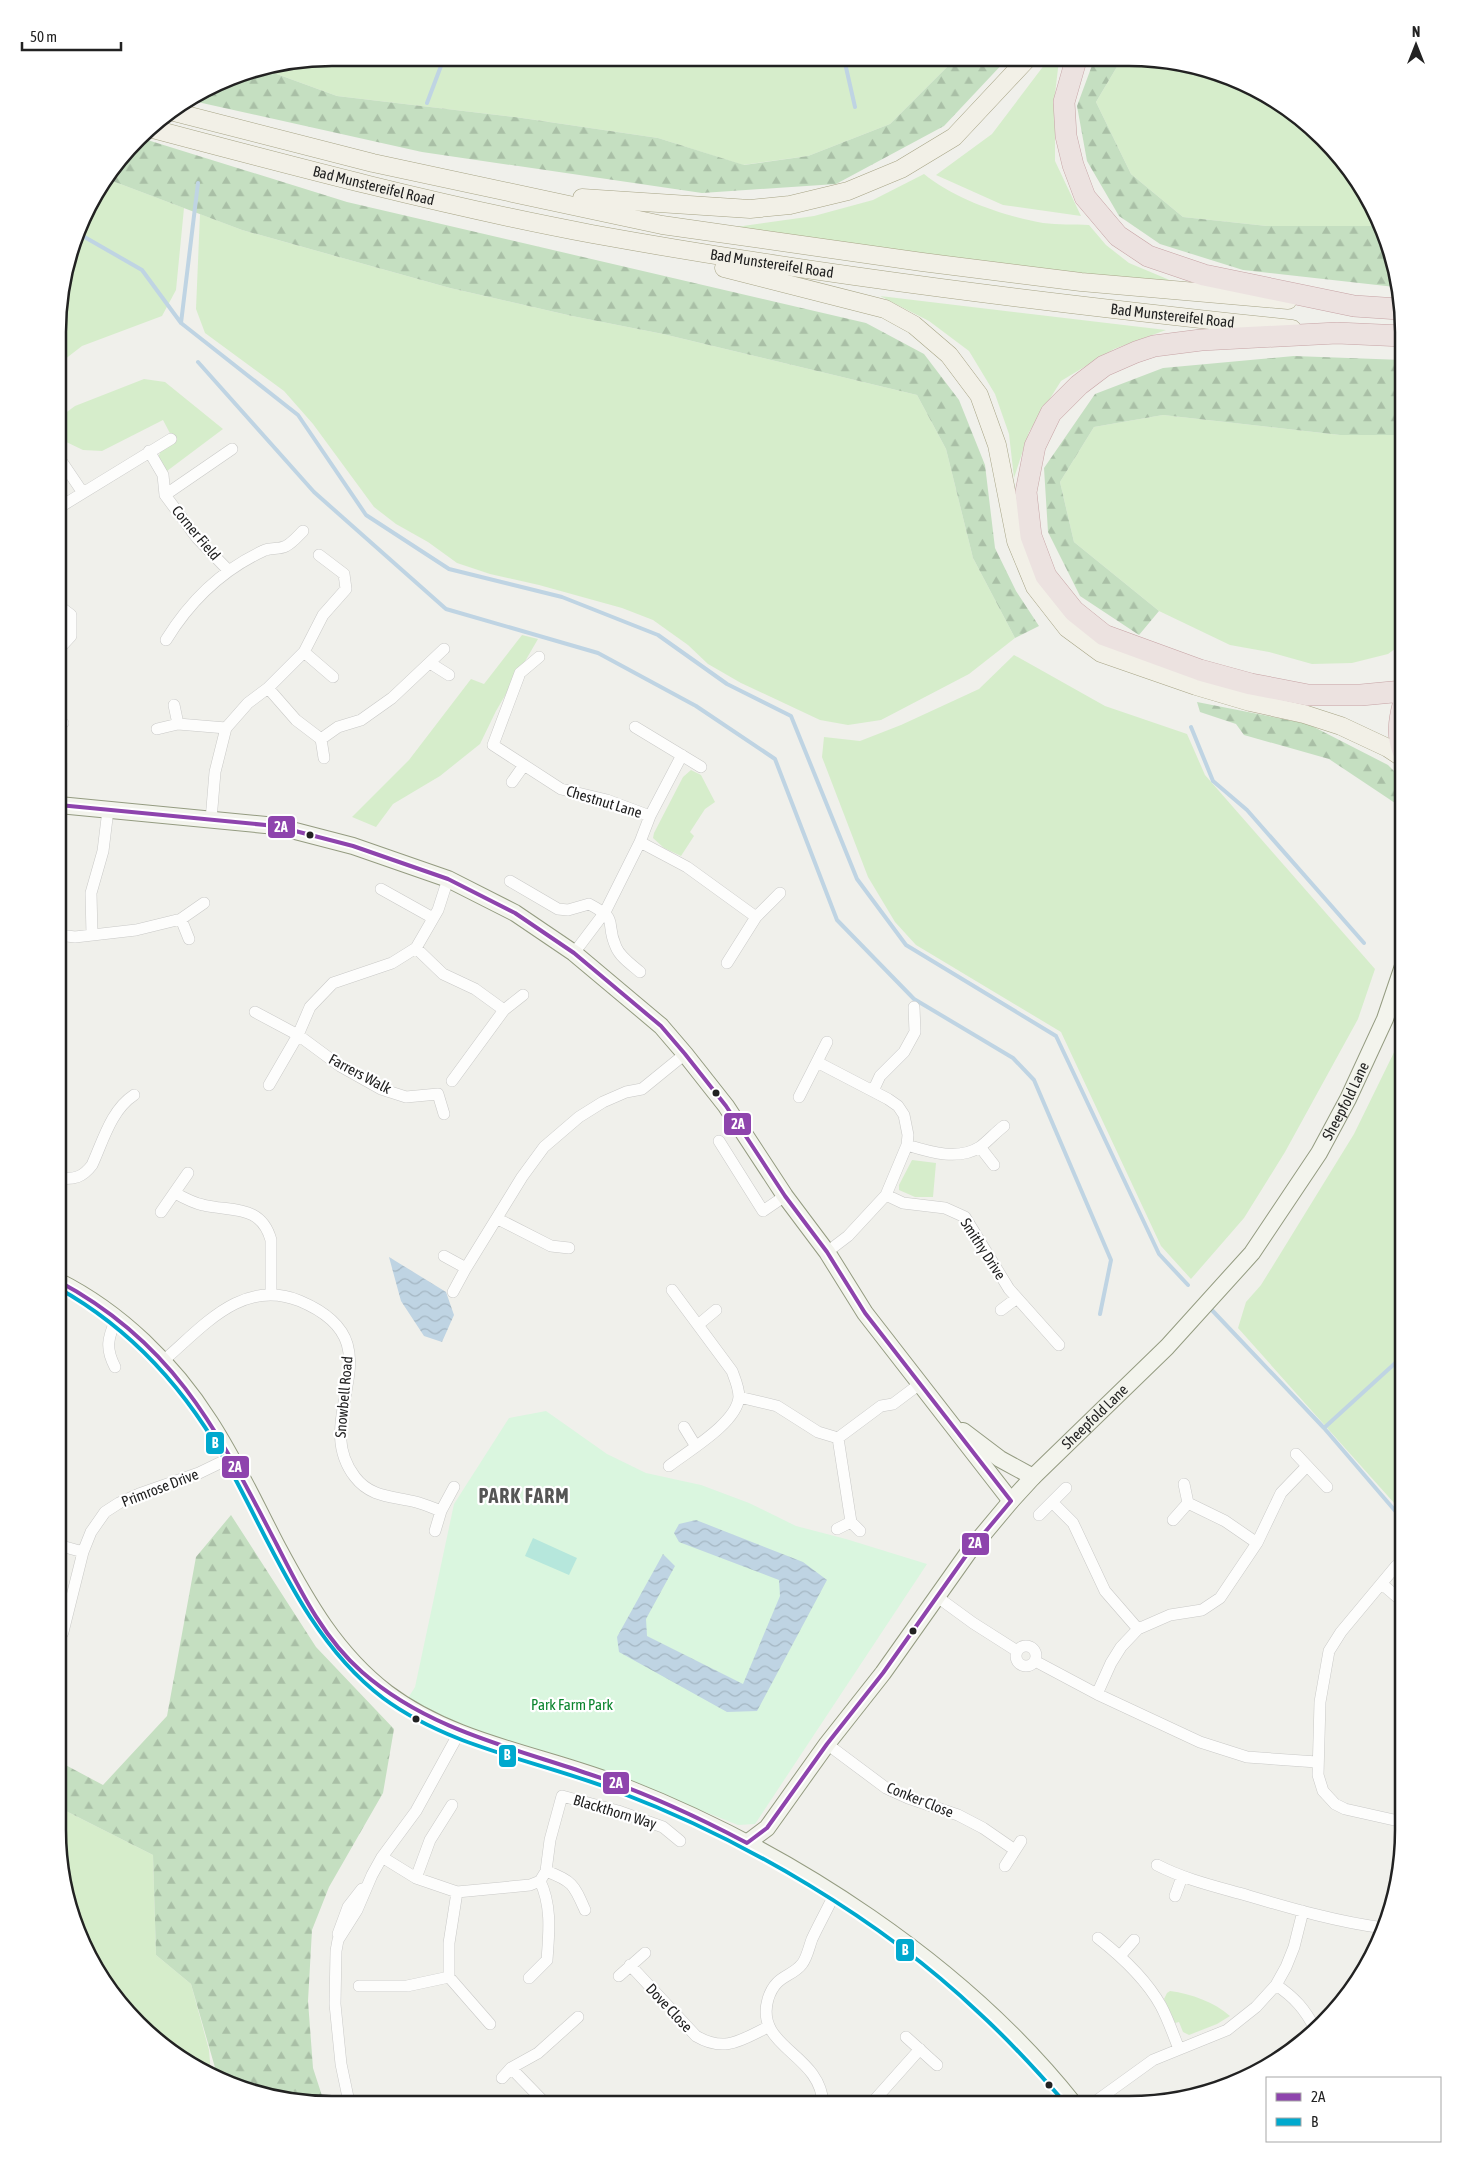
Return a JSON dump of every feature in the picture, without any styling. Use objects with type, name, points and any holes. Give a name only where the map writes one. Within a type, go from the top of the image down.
[{"type":"highway","points":[[1074,66],[1064,102],[1066,136],[1073,165],[1085,197],[1118,236],[1148,256],[1204,275],[1354,306]]},
{"type":"highway","name":"Bad Munstereifel Road","points":[[1354,306],[1393,309]]},
{"type":"highway","points":[[1337,333],[1178,342],[1136,352],[1104,366],[1079,385],[1051,412],[1035,446],[1026,492],[1031,536],[1046,576],[1074,612],[1104,635],[1200,670],[1251,684],[1308,695],[1361,695],[1395,692]]},
{"type":"highway","name":"Bad Munstereifel Road","points":[[1337,333],[1395,336]]},
{"type":"main road","points":[[516,192],[705,208],[750,209],[790,205],[848,191],[901,169],[954,137],[1021,66]]},
{"type":"main road","name":"Bad Munstereifel Road","points":[[180,114],[373,163],[516,192],[662,225],[922,262],[1081,282],[1354,306]]},
{"type":"main road","name":"Bad Munstereifel Road","points":[[159,131],[370,186],[588,233],[764,264],[1073,306],[1337,333]]},
{"type":"main road","points":[[588,233],[864,303],[885,309],[914,325],[949,355],[979,395],[997,445],[1016,541],[1035,587],[1067,628],[1101,653],[1196,686],[1250,702],[1304,714],[1341,726],[1395,753]]},
{"type":"street","points":[[66,503],[170,438]]},
{"type":"street","name":"Corner Field","points":[[165,495],[232,449]]},
{"type":"street","name":"Corner Field","points":[[149,451],[163,475],[165,495],[197,538],[228,570]]},
{"type":"street","points":[[66,468],[83,492]]},
{"type":"street","name":"Corner Field","points":[[166,640],[194,600],[228,570],[266,549],[286,547],[303,531]]},
{"type":"street","points":[[211,820],[215,772],[226,728],[248,703],[268,688],[304,652],[323,615],[346,589],[344,574],[319,555]]},
{"type":"street","points":[[66,611],[71,615],[71,636],[66,641]]},
{"type":"street","points":[[322,739],[338,727],[361,720],[392,698],[444,649]]},
{"type":"street","points":[[304,652],[333,677]]},
{"type":"street","name":"Chestnut Lane","points":[[539,657],[520,673],[493,745],[561,788],[607,800],[650,816]]},
{"type":"street","points":[[430,662],[449,675]]},
{"type":"street","points":[[268,688],[296,720],[322,739],[324,758]]},
{"type":"street","points":[[174,705],[178,724]]},
{"type":"street","points":[[157,729],[178,724],[226,728]]},
{"type":"street","points":[[635,727],[701,767]]},
{"type":"street","name":"Chestnut Lane","points":[[574,953],[605,912],[640,842],[650,816],[682,755]]},
{"type":"street","points":[[512,782],[524,765]]},
{"type":"street","points":[[66,806],[276,826],[379,853],[448,879],[515,914],[574,953],[661,1026],[685,1054],[726,1106],[785,1196],[827,1252],[865,1313],[1011,1501]]},
{"type":"street","points":[[92,935],[91,893],[103,851],[108,810]]},
{"type":"street","name":"Chestnut Lane","points":[[640,842],[687,867],[756,917]]},
{"type":"street","points":[[268,1085],[298,1036],[310,1007],[333,983],[392,963],[416,948],[438,910],[448,879]]},
{"type":"street","points":[[510,881],[558,909],[568,910],[589,904],[605,912],[611,920],[616,948],[640,972]]},
{"type":"street","points":[[381,889],[433,918]]},
{"type":"street","points":[[727,963],[756,917],[780,893]]},
{"type":"street","points":[[66,936],[136,930],[181,919],[204,903]]},
{"type":"street","points":[[181,919],[189,939]]},
{"type":"street","points":[[416,948],[443,974],[474,989],[504,1010]]},
{"type":"street","name":"Sheepfold Lane","points":[[747,1843],[767,1828],[828,1744],[884,1672],[970,1550],[1011,1501],[1033,1477],[1167,1347],[1252,1253],[1275,1222],[1320,1153],[1348,1099],[1385,1018],[1395,989]]},
{"type":"street","points":[[452,1081],[504,1010],[523,995]]},
{"type":"street","points":[[873,1091],[880,1076],[904,1052],[915,1032],[914,1007]]},
{"type":"street","name":"Farrers Walk","points":[[255,1012],[298,1036],[340,1066],[381,1089],[406,1097],[438,1094],[444,1114]]},
{"type":"street","points":[[800,1096],[826,1042]]},
{"type":"street","points":[[453,1292],[529,1166],[544,1146],[561,1130],[603,1102],[626,1092],[642,1089],[685,1054]]},
{"type":"street","points":[[817,1062],[898,1106],[904,1115],[908,1135],[907,1145],[886,1195],[848,1236],[827,1252]]},
{"type":"street","points":[[66,1180],[79,1177],[86,1173],[92,1165],[117,1110],[124,1101],[134,1095]]},
{"type":"street","points":[[907,1145],[943,1154],[964,1153],[980,1147],[1004,1126]]},
{"type":"street","points":[[719,1141],[763,1212],[785,1196]]},
{"type":"street","points":[[980,1147],[994,1165]]},
{"type":"street","points":[[161,1212],[188,1173]]},
{"type":"street","points":[[174,1192],[201,1205],[245,1210],[261,1221],[271,1240],[271,1294]]},
{"type":"street","name":"Smithy Drive","points":[[886,1195],[903,1203],[945,1208],[965,1217],[1005,1283],[1059,1345]]},
{"type":"street","points":[[498,1218],[551,1246],[569,1248]]},
{"type":"street","points":[[444,1256],[466,1268]]},
{"type":"street","points":[[66,1286],[116,1318],[164,1361],[211,1424],[315,1615],[338,1647],[386,1693],[433,1721],[459,1733],[624,1786],[702,1820],[747,1843],[834,1895],[917,1952],[978,2003],[1033,2056],[1067,2096]]},
{"type":"street","points":[[669,1466],[726,1422],[735,1410],[739,1397],[732,1370],[672,1290]]},
{"type":"street","name":"Snowbell Road","points":[[164,1361],[207,1320],[237,1302],[271,1294],[296,1299],[314,1307],[328,1316],[342,1331],[348,1345],[350,1359],[339,1442],[342,1454],[354,1477],[364,1487],[378,1495],[414,1502],[441,1511]]},
{"type":"street","points":[[1001,1310],[1017,1298]]},
{"type":"street","points":[[698,1325],[716,1310]]},
{"type":"street","points":[[114,1367],[109,1355],[108,1340],[116,1318]]},
{"type":"street","points":[[838,1438],[881,1406],[893,1404],[920,1383]]},
{"type":"street","points":[[739,1397],[777,1406],[818,1432],[838,1438]]},
{"type":"street","points":[[953,1424],[1000,1459],[1033,1477]]},
{"type":"street","points":[[684,1427],[695,1445]]},
{"type":"street","points":[[837,1529],[855,1527],[838,1438]]},
{"type":"street","points":[[1296,1454],[1327,1487]]},
{"type":"street","name":"Primrose Drive","points":[[66,1620],[83,1552],[96,1522],[105,1512],[118,1503],[199,1473],[230,1458]]},
{"type":"street","points":[[1097,1694],[1111,1663],[1121,1647],[1138,1629],[1163,1618],[1202,1610],[1211,1606],[1220,1598],[1257,1543],[1281,1494],[1307,1466]]},
{"type":"street","points":[[1184,1484],[1188,1503]]},
{"type":"street","points":[[436,1531],[441,1511],[454,1487]]},
{"type":"street","points":[[1039,1515],[1066,1488]]},
{"type":"street","points":[[1052,1502],[1073,1523],[1105,1591],[1138,1629]]},
{"type":"street","points":[[1188,1503],[1225,1521],[1257,1543]]},
{"type":"street","points":[[1173,1520],[1188,1503]]},
{"type":"street","points":[[66,1547],[83,1552]]},
{"type":"street","points":[[1395,1567],[1334,1641],[1329,1650],[1320,1702],[1317,1762],[1320,1785],[1327,1797],[1335,1804],[1345,1809],[1395,1820]]},
{"type":"street","points":[[1382,1584],[1395,1595]]},
{"type":"street","points":[[936,1596],[973,1623],[1017,1651],[1016,1658],[1020,1664],[1026,1666],[1035,1661],[1097,1694],[1200,1742],[1233,1753],[1260,1759],[1317,1762]]},
{"type":"street","points":[[347,2096],[341,2064],[335,2004],[336,1950],[342,1921],[348,1907],[372,1875],[391,1844],[411,1806],[436,1776],[459,1733]]},
{"type":"street","name":"Conker Close","points":[[828,1744],[886,1788],[908,1798],[958,1815],[1018,1846],[1005,1866]]},
{"type":"street","name":"Blackthorn Way","points":[[529,1978],[548,1960],[548,1896],[543,1876],[550,1840],[562,1796],[618,1811],[663,1826],[680,1841]]},
{"type":"street","points":[[416,1878],[430,1840],[452,1805]]},
{"type":"street","points":[[382,1857],[416,1878],[457,1892],[530,1885],[543,1876],[562,1877],[575,1887],[585,1910]]},
{"type":"street","points":[[1157,1865],[1182,1877],[1344,1922],[1377,1927]]},
{"type":"street","points":[[1175,1896],[1182,1877]]},
{"type":"street","points":[[457,1892],[450,1943],[449,1977],[490,2024]]},
{"type":"street","points":[[822,2096],[820,2087],[811,2070],[776,2038],[768,2026],[766,2009],[772,1990],[779,1979],[802,1964],[834,1895]]},
{"type":"street","points":[[1102,2096],[1136,2070],[1153,2060],[1227,2030],[1256,2007],[1276,1985],[1294,1947],[1303,1911]]},
{"type":"street","points":[[1098,1938],[1120,1956],[1154,1994],[1161,2005],[1179,2049]]},
{"type":"street","points":[[1120,1956],[1134,1940]]},
{"type":"street","points":[[619,1976],[645,1953]]},
{"type":"street","name":"Dove Close","points":[[630,1965],[696,2036],[708,2043],[721,2046],[732,2044],[768,2026]]},
{"type":"street","points":[[359,1986],[407,1986],[449,1977]]},
{"type":"street","points":[[1276,1985],[1302,2006],[1312,2023]]},
{"type":"street","points":[[502,2078],[511,2068],[538,2053],[578,2017]]},
{"type":"street","points":[[906,2037],[937,2065]]},
{"type":"street","points":[[879,2096],[920,2049]]},
{"type":"street","points":[[511,2068],[538,2096]]},
{"type":"green space","points":[[332,66],[948,66],[890,124],[808,156],[743,165],[658,138],[522,118],[337,96],[273,73]]},
{"type":"green space","points":[[948,66],[1000,66],[944,126],[836,184],[702,193],[422,152],[199,102],[230,86],[273,73],[337,96],[522,118],[658,138],[744,165],[808,156],[890,124]]},
{"type":"green space","points":[[1043,66],[1058,66],[1055,94],[1055,161],[1081,216],[1003,205],[936,175],[992,134]]},
{"type":"green space","points":[[1092,66],[1117,66],[1096,102],[1131,174],[1183,217],[1267,226],[1373,226],[1386,263],[1391,287],[1243,270],[1160,244],[1119,216],[1087,161],[1077,106]]},
{"type":"green space","points":[[1117,66],[1181,71],[1231,86],[1277,111],[1317,144],[1350,184],[1373,226],[1267,226],[1183,217],[1131,174],[1096,102]]},
{"type":"green space","points":[[148,140],[347,202],[866,323],[924,354],[959,400],[985,465],[995,548],[1016,591],[1039,626],[1015,638],[973,558],[946,449],[917,395],[663,334],[572,316],[450,288],[242,230],[113,181]]},
{"type":"green space","points":[[924,174],[965,199],[1012,216],[1043,223],[1089,225],[1106,245],[1129,263],[1172,281],[1002,266],[736,227],[814,216],[873,200]]},
{"type":"green space","points":[[113,181],[184,208],[176,290],[162,316],[82,346],[66,358],[67,315],[71,280],[86,230]]},
{"type":"green space","points":[[200,214],[242,230],[450,288],[572,316],[663,334],[917,395],[946,449],[973,558],[1015,638],[969,674],[881,720],[848,725],[820,720],[741,683],[708,664],[688,645],[653,620],[622,608],[539,585],[490,574],[457,563],[428,542],[396,524],[374,507],[313,424],[284,391],[205,333],[196,309]]},
{"type":"green space","points":[[880,296],[1166,330],[1114,349],[1061,381],[1029,432],[1014,478],[1009,434],[995,394],[969,351],[929,321]]},
{"type":"green space","points":[[1294,356],[1395,360],[1395,435],[1340,435],[1163,415],[1094,427],[1060,482],[1074,542],[1159,611],[1139,635],[1080,596],[1048,532],[1044,468],[1095,394],[1163,368]]},
{"type":"green space","points":[[144,379],[165,382],[223,429],[167,471],[158,458],[161,450],[173,439],[163,420],[102,451],[83,450],[66,442],[66,413],[75,406]]},
{"type":"green space","points":[[1163,415],[1340,435],[1395,435],[1395,649],[1388,654],[1352,663],[1312,664],[1269,652],[1230,645],[1159,611],[1074,542],[1060,482],[1094,427]]},
{"type":"green space","points":[[522,635],[538,639],[496,711],[480,744],[440,776],[393,804],[376,827],[352,817],[409,760],[471,679],[484,684]]},
{"type":"green space","points":[[1014,655],[1105,706],[1187,734],[1205,775],[1375,969],[1358,1019],[1285,1152],[1244,1218],[1191,1279],[1161,1246],[1061,1032],[916,945],[895,922],[868,877],[822,757],[824,737],[860,741],[901,725],[979,689]]},
{"type":"green space","points":[[1197,702],[1308,724],[1388,765],[1395,772],[1395,803],[1329,759],[1244,735],[1236,724],[1200,712]]},
{"type":"green space","points":[[691,770],[701,775],[715,802],[705,809],[690,832],[694,836],[681,856],[664,848],[653,838],[683,777]]},
{"type":"green space","points":[[1395,1050],[1395,1504],[1238,1328],[1246,1302],[1261,1285],[1354,1134]]},
{"type":"green space","points":[[912,1160],[936,1163],[933,1197],[915,1197],[899,1190],[899,1185]]},
{"type":"green space","name":"Park Farm Park","points":[[546,1411],[607,1454],[646,1473],[701,1485],[749,1503],[796,1526],[927,1564],[755,1824],[738,1825],[602,1771],[471,1730],[408,1698],[415,1687],[454,1504],[509,1418]]},
{"type":"green space","points":[[231,1515],[316,1647],[394,1729],[383,1793],[329,1887],[312,1930],[308,2001],[313,2068],[322,2095],[280,2091],[263,2087],[230,2076],[215,2069],[191,1984],[156,1955],[153,1855],[66,1811],[66,1765],[103,1785],[167,1716],[196,1557]]},
{"type":"green space","points":[[66,1811],[153,1855],[156,1955],[191,1984],[209,2050],[210,2066],[170,2041],[132,2005],[102,1963],[86,1932],[75,1899],[67,1847]]},
{"type":"green space","points":[[1170,1991],[1202,1999],[1230,2016],[1217,2024],[1189,2035],[1183,2032],[1179,2022],[1175,2023],[1164,1999]]},
{"type":"shaded area","points":[[533,1538],[577,1558],[569,1575],[525,1556]]},
{"type":"water","points":[[389,1257],[446,1292],[454,1315],[442,1342],[424,1336],[401,1301]]},
{"type":"water","points":[[696,1520],[803,1562],[827,1580],[757,1711],[727,1712],[619,1652],[617,1637],[663,1554],[675,1566],[646,1619],[647,1636],[743,1684],[780,1596],[779,1580],[679,1542],[674,1533],[679,1524]]},
{"type":"waterway","points":[[427,103],[441,66]]},
{"type":"waterway","points":[[846,66],[855,107]]},
{"type":"waterway","points":[[181,323],[198,183]]},
{"type":"waterway","points":[[84,237],[142,270],[181,323],[298,415],[366,515],[449,569],[562,597],[658,635],[727,684],[791,716],[857,879],[906,945],[1056,1036],[1159,1254],[1188,1285]]},
{"type":"waterway","points":[[198,362],[314,492],[446,609],[598,653],[696,706],[775,759],[837,920],[914,999],[1013,1058],[1034,1080],[1111,1260],[1100,1314]]},
{"type":"waterway","points":[[1191,727],[1213,781],[1247,810],[1364,943]]},
{"type":"waterway","points":[[1209,1307],[1324,1428],[1395,1511]]},
{"type":"waterway","points":[[1324,1428],[1395,1363]]},
{"type":"transit line","name":"2A","points":[[66,806],[276,826],[353,846],[448,879],[515,913],[574,953],[661,1026],[685,1054],[726,1106],[785,1196],[827,1252],[865,1313],[1011,1501],[970,1550],[883,1673],[827,1744],[767,1828],[747,1843],[689,1814],[630,1789],[500,1745],[442,1722],[387,1692],[362,1672],[348,1659],[314,1613],[234,1465],[213,1428],[190,1394],[164,1362],[134,1333],[99,1306],[66,1286]]},
{"type":"transit line","name":"B","points":[[66,1293],[86,1305],[136,1344],[179,1391],[215,1443],[278,1563],[314,1622],[334,1650],[357,1675],[383,1698],[438,1730],[467,1742],[589,1781],[667,1811],[762,1858],[809,1885],[855,1914],[940,1978],[1001,2034],[1059,2096]]},
{"type":"district","name":"PARK FARM","points":[[524,1496]]}]
